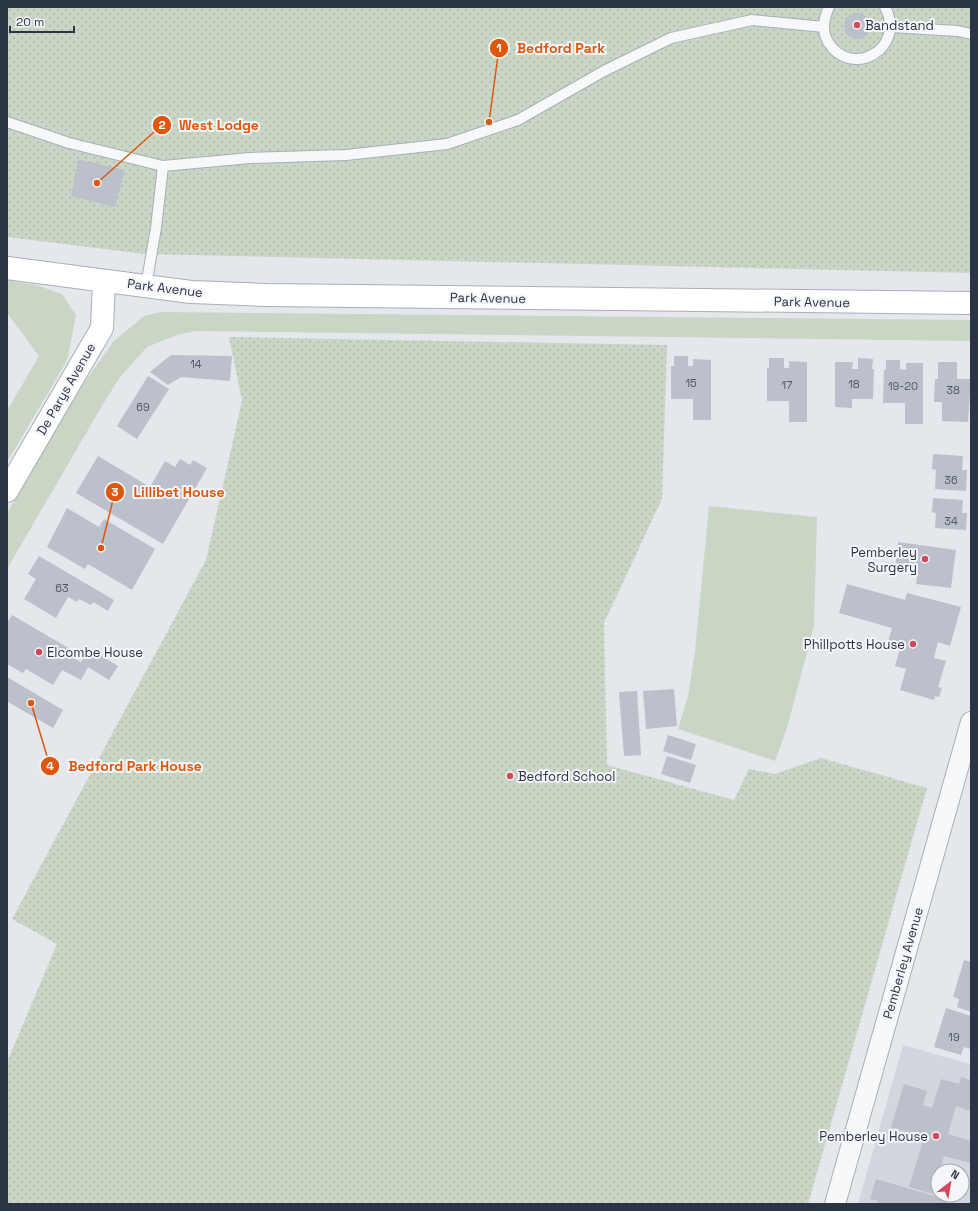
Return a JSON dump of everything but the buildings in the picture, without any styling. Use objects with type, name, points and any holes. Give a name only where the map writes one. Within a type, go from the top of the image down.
[{"type":"street","name":"Park Avenue","points":[[7,268],[191,292],[268,295],[971,303]]},
{"type":"street","name":"De Parys Avenue","points":[[7,492],[102,328],[104,281]]},
{"type":"street","name":"Pemberley Avenue","points":[[836,1204],[971,722]]},
{"type":"lane","points":[[829,7],[825,16],[824,27],[826,38],[832,48],[841,55],[863,59],[874,55],[882,48],[888,38],[891,27],[890,17],[885,7]]},
{"type":"lane","points":[[7,122],[69,143],[163,166],[250,158],[346,155],[447,144],[518,120],[604,71],[671,38],[752,20],[824,27]]},
{"type":"lane","points":[[891,27],[958,31],[971,34]]},
{"type":"lane","points":[[146,286],[156,228],[163,166]]},
{"type":"shaded area","points":[[903,1045],[971,1064],[971,1204],[858,1204]]},
{"type":"green space","points":[[7,7],[971,7],[971,273],[145,254],[7,237]]},
{"type":"green space","points":[[7,280],[36,285],[62,294],[76,315],[65,364],[7,462],[7,411],[39,356],[7,313]]},
{"type":"green space","points":[[162,312],[971,320],[971,341],[195,331],[177,335],[147,347],[120,377],[7,569],[7,513],[81,387],[114,341],[144,316]]},
{"type":"green space","name":"Bedford School","points":[[229,337],[667,345],[662,499],[604,623],[607,765],[734,800],[749,769],[775,774],[821,758],[927,788],[808,1204],[7,1204],[7,1062],[57,944],[12,919],[206,560],[242,401]]},
{"type":"green space","points":[[709,506],[817,517],[814,626],[787,728],[775,761],[678,729],[688,696],[695,651]]},
{"type":"place","name":"Bandstand","points":[[857,25]]},
{"type":"place","name":"Bedford Park","points":[[489,122]]},
{"type":"place","name":"West Lodge","points":[[97,183]]},
{"type":"place","name":"Lillibet House","points":[[101,548]]},
{"type":"place","name":"Pemberley Surgery","points":[[925,559]]},
{"type":"place","name":"Phillpotts House","points":[[913,644]]},
{"type":"place","name":"Elcombe House","points":[[39,652]]},
{"type":"place","name":"Bedford Park House","points":[[31,703]]},
{"type":"place","name":"Bedford School","points":[[510,776]]},
{"type":"place","name":"Pemberley House","points":[[936,1136]]}]
